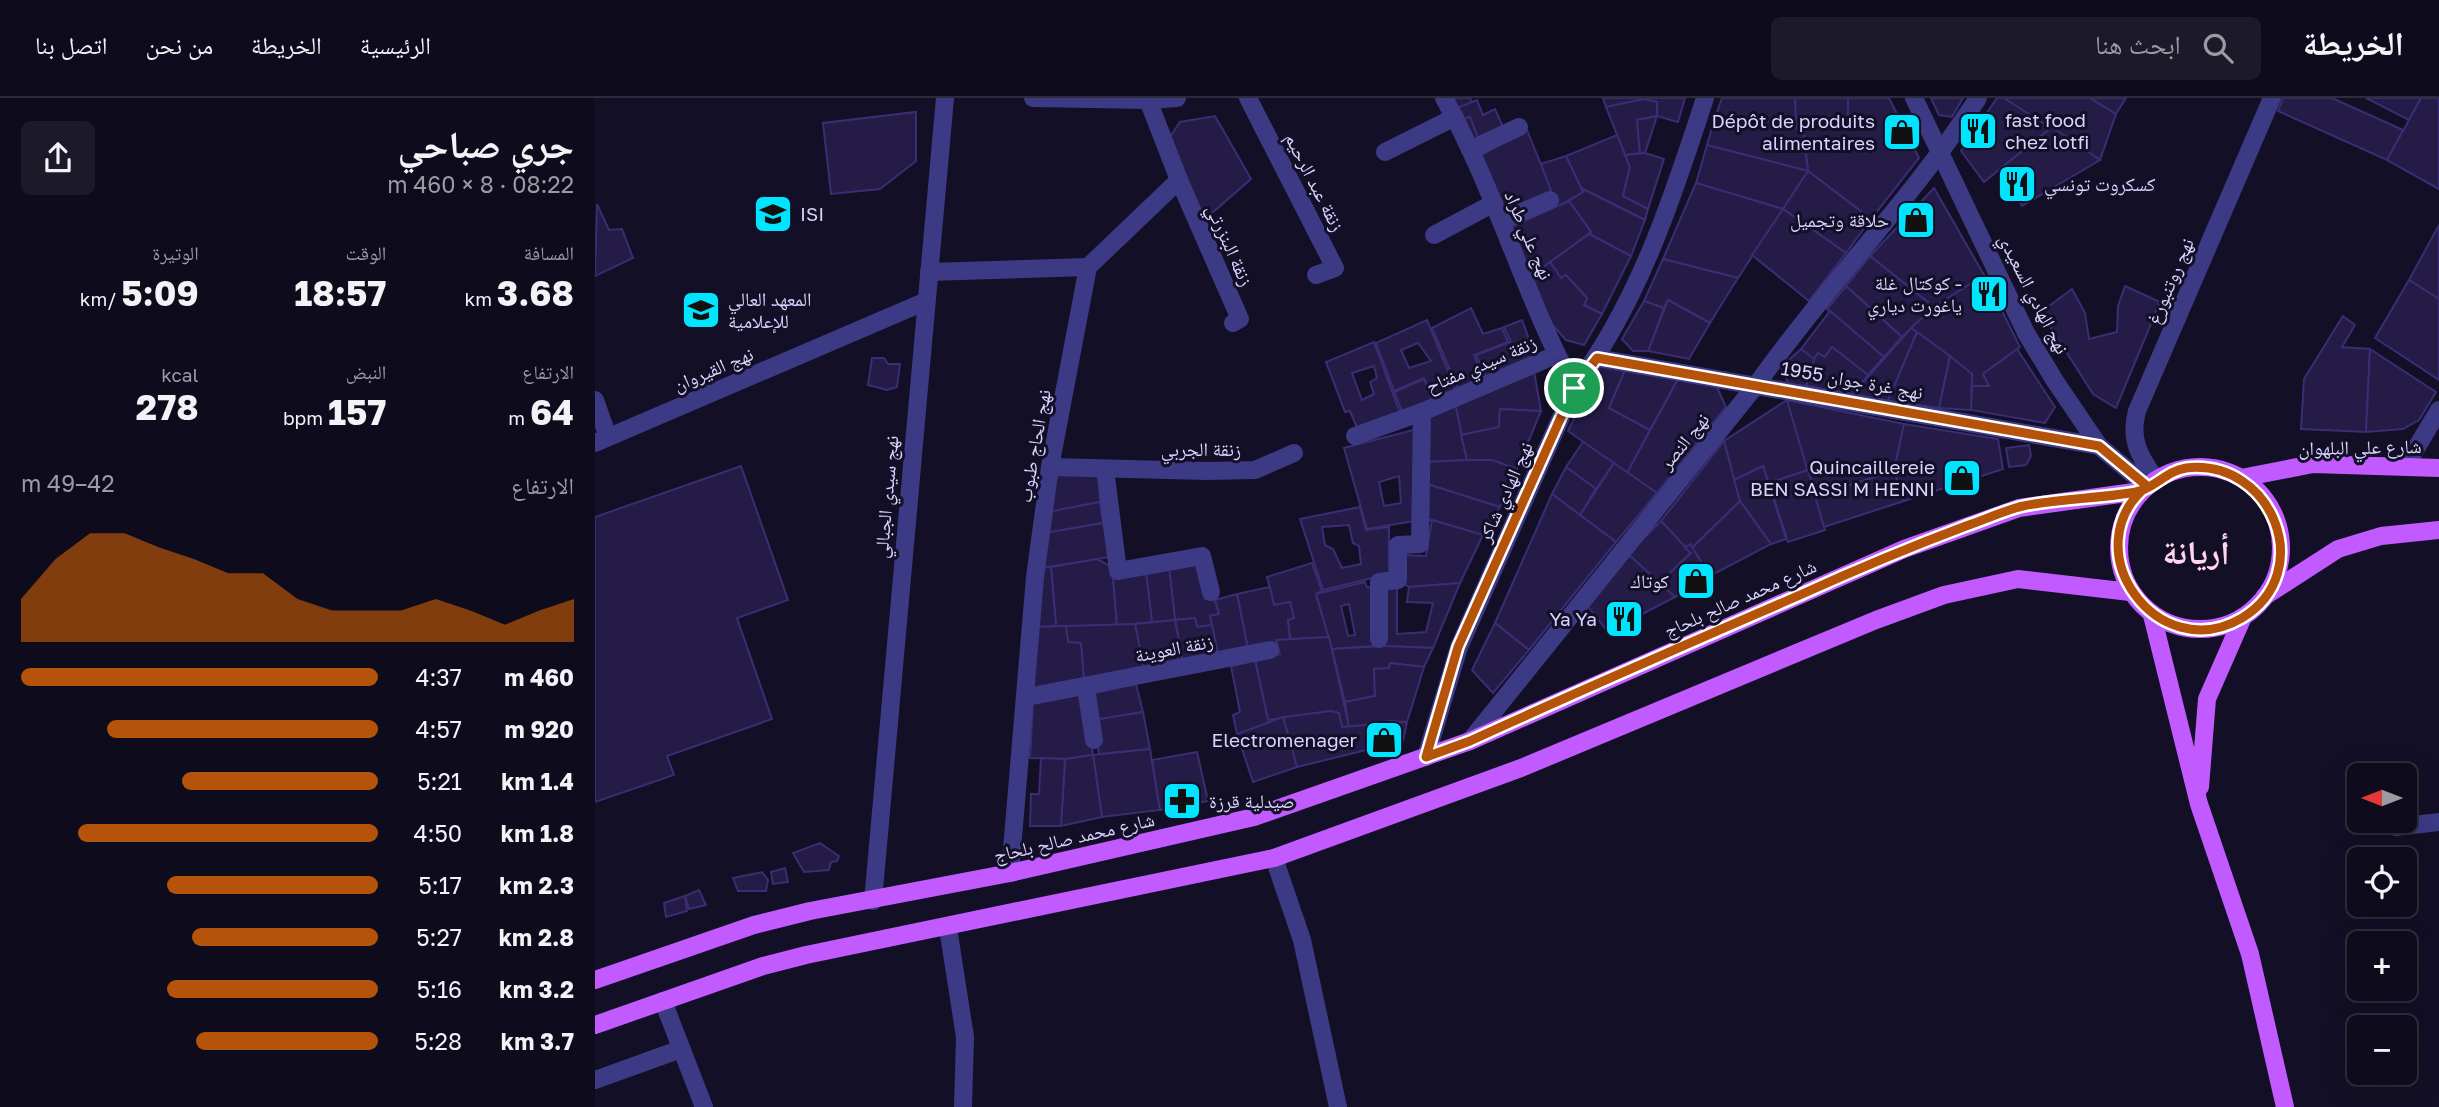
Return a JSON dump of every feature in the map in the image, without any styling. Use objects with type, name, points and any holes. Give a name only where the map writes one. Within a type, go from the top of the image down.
[{"type":"main road","name":"شارع علي البلهوان","points":[[2241,478],[2313,464],[2439,468]]},
{"type":"main road","points":[[2266,596],[2278,572],[2281,545],[2275,519],[2261,495],[2241,478],[2215,468],[2184,468],[2148,486],[2126,514],[2119,540],[2120,567],[2130,592],[2152,615],[2182,628],[2213,629],[2243,617],[2266,596],[2339,550],[2381,536],[2439,530]]},
{"type":"main road","name":"شارع محمد صالح بلحاج","points":[[595,980],[754,925],[810,911],[1010,873],[1254,817],[1470,741],[1904,549],[2019,508],[2148,486]]},
{"type":"main road","points":[[595,1025],[785,961],[1273,858],[1521,768],[1876,620],[1944,595],[2018,579],[2130,592]]},
{"type":"main road","points":[[2152,615],[2199,804],[2250,954],[2285,1107]]},
{"type":"main road","points":[[2199,804],[2207,699],[2243,617]]},
{"type":"street","name":"نهج سيدي الجبالي","points":[[873,901],[924,302],[945,98]]},
{"type":"street","points":[[1033,98],[1177,98]]},
{"type":"street","name":"زنقة عبد الرحيم","points":[[1248,98],[1335,268],[1316,275]]},
{"type":"street","name":"نهج علي طراد","points":[[1444,98],[1494,203],[1556,355],[1574,388]]},
{"type":"street","name":"نهج الهادي شاكر","points":[[1426,757],[1458,647],[1574,388],[1597,358],[1618,321],[1675,191],[1706,98]]},
{"type":"street","name":"نهج الهادي السعيدي","points":[[1914,98],[2026,333],[2099,446],[2148,486]]},
{"type":"street","name":"نهج النصر","points":[[1470,741],[1757,384],[1791,336],[1942,152],[1978,98]]},
{"type":"street","name":"نهج روتنبورغ","points":[[2148,486],[2135,448],[2134,423],[2137,411],[2272,98]]},
{"type":"street","points":[[929,272],[1088,267],[1179,180],[1148,100]]},
{"type":"street","points":[[1385,152],[1455,117]]},
{"type":"street","points":[[1470,150],[1519,127]]},
{"type":"street","name":"زنقة البنزرتي","points":[[1179,180],[1240,319],[1233,323]]},
{"type":"street","points":[[1501,221],[1550,200]]},
{"type":"street","points":[[1434,234],[1494,203]]},
{"type":"street","name":"نهج الحاج طبوب","points":[[1010,873],[1027,697],[1035,577],[1050,467],[1088,267]]},
{"type":"street","name":"نهج القيروان","points":[[602,440],[924,302]]},
{"type":"street","name":"زنقة سيدي مفتاح","points":[[1355,436],[1422,412],[1556,355]]},
{"type":"street","name":"1955 نهج غرة جوان","points":[[1597,358],[2099,446]]},
{"type":"street","points":[[595,400],[602,440]]},
{"type":"street","points":[[2406,465],[2439,410]]},
{"type":"street","name":"زنقة سيدي مفتاح","points":[[1380,639],[1379,582],[1398,580],[1398,545],[1420,544],[1422,412]]},
{"type":"street","name":"زنقة الجربي","points":[[1050,467],[1255,470],[1294,453]]},
{"type":"street","points":[[1105,469],[1118,571],[1202,556],[1211,592]]},
{"type":"street","name":"زنقة العوينة","points":[[1027,697],[1086,688],[1270,650]]},
{"type":"street","points":[[1086,688],[1094,740]]},
{"type":"street","points":[[2417,825],[2439,822]]},
{"type":"street","points":[[1273,858],[1301,940],[1338,1107]]},
{"type":"street","points":[[948,928],[962,1001],[965,1037],[963,1107]]},
{"type":"street","points":[[663,1001],[704,1107]]},
{"type":"street","points":[[595,1080],[681,1049]]},
{"type":"building","points":[[1446,98],[1470,98],[1472,103],[1452,110]]},
{"type":"building","points":[[1603,98],[1643,98],[1644,99],[1606,107]]},
{"type":"building","points":[[1643,98],[1685,98],[1678,122],[1657,116],[1657,102]]},
{"type":"building","points":[[1722,98],[1795,98],[1797,123],[1715,118]]},
{"type":"building","points":[[1795,98],[1848,98],[1848,116],[1796,118]]},
{"type":"building","points":[[1848,98],[1889,98],[1919,158],[1871,219],[1808,171],[1803,129],[1797,129],[1796,118],[1848,116]]},
{"type":"building","points":[[1931,98],[1963,98],[1952,117],[1939,115]]},
{"type":"building","points":[[1997,98],[2004,98],[2052,127],[1984,182],[1961,151]]},
{"type":"building","points":[[2004,98],[2090,98],[2116,114],[2100,160]]},
{"type":"building","points":[[2090,98],[2126,98],[2116,114]]},
{"type":"building","points":[[2283,98],[2332,98],[2403,130],[2387,160],[2278,111]]},
{"type":"building","points":[[2366,98],[2421,98],[2409,120]]},
{"type":"building","points":[[2421,98],[2439,98],[2439,189],[2387,160]]},
{"type":"building","points":[[1644,99],[1657,102],[1657,116],[1637,120],[1640,153],[1625,155],[1606,107]]},
{"type":"building","points":[[1477,100],[1483,115],[1495,109],[1504,129],[1478,138],[1470,117],[1457,121],[1452,110]]},
{"type":"building","points":[[916,112],[916,161],[880,189],[831,194],[823,123]]},
{"type":"building","points":[[1215,116],[1251,179],[1204,220],[1170,137],[1180,122]]},
{"type":"building","points":[[1657,116],[1645,153],[1640,153],[1637,120]]},
{"type":"building","points":[[1470,117],[1478,138],[1467,143],[1457,121]]},
{"type":"building","points":[[1715,118],[1797,123],[1797,129],[1803,129],[1808,171],[1707,145]]},
{"type":"building","points":[[2052,127],[2100,160],[2022,206],[2000,169]]},
{"type":"building","points":[[1527,130],[1552,192],[1503,211],[1479,156]]},
{"type":"building","points":[[1617,135],[1630,167],[1623,196],[1648,209],[1645,220],[1581,188],[1566,156]]},
{"type":"building","points":[[1707,145],[1808,171],[1783,209],[1696,183]]},
{"type":"building","points":[[1645,153],[1664,159],[1648,209],[1623,196],[1630,167],[1625,155]]},
{"type":"building","points":[[1566,156],[1583,192],[1557,207],[1541,164]]},
{"type":"building","points":[[1808,171],[1871,219],[1846,253],[1783,209]]},
{"type":"building","points":[[1696,183],[1783,209],[1738,278],[1663,259]]},
{"type":"building","points":[[1581,188],[1645,220],[1631,256],[1589,234],[1591,232],[1569,201],[1583,192]]},
{"type":"building","points":[[1934,188],[1984,275],[1934,307],[1870,256]]},
{"type":"building","points":[[1569,201],[1591,232],[1532,276],[1511,227]]},
{"type":"building","points":[[597,204],[609,230],[622,229],[633,258],[595,276]]},
{"type":"building","points":[[1783,209],[1846,253],[1809,301],[1752,255]]},
{"type":"building","points":[[2439,225],[2439,299],[2409,280]]},
{"type":"building","points":[[1589,234],[1631,256],[1602,314],[1584,305],[1587,298],[1566,275],[1561,278],[1550,262]]},
{"type":"building","points":[[1870,256],[1934,307],[1902,337],[1846,286]]},
{"type":"building","points":[[1663,259],[1738,278],[1710,323],[1668,300],[1664,308],[1644,301]]},
{"type":"building","points":[[1550,262],[1561,278],[1566,275],[1587,298],[1584,305],[1602,314],[1584,345],[1566,340],[1549,321],[1532,276]]},
{"type":"building","points":[[1984,275],[2020,347],[1983,374],[1989,386],[1972,386],[1972,374],[1911,328],[1934,307]]},
{"type":"building","points":[[2409,280],[2439,299],[2439,380],[2375,338]]},
{"type":"building","points":[[1846,286],[1902,337],[1884,357],[1827,309]]},
{"type":"building","points":[[2125,286],[2160,302],[2116,408],[2093,394],[2041,312],[2072,289],[2085,313],[2089,339],[2117,332],[2118,306]]},
{"type":"building","points":[[1668,300],[1710,323],[1689,359],[1648,351]]},
{"type":"building","points":[[1644,301],[1664,308],[1648,351],[1633,351],[1622,339]]},
{"type":"building","points":[[1471,308],[1483,334],[1502,328],[1508,342],[1474,355],[1484,379],[1458,389],[1432,328]]},
{"type":"building","points":[[1830,311],[1884,357],[1868,375],[1832,347],[1825,357],[1818,353],[1814,359],[1801,349]]},
{"type":"building","points":[[2343,316],[2355,325],[2342,347],[2370,349],[2366,432],[2301,429],[2304,379]]},
{"type":"building","points":[[1427,320],[1456,391],[1434,403],[1424,378],[1394,391],[1376,343]],"holes":[[[1418,343],[1431,361],[1409,368],[1401,350]]]},
{"type":"building","points":[[1522,320],[1536,359],[1488,380],[1476,355],[1511,342],[1504,327]]},
{"type":"building","points":[[1911,328],[1917,332],[1888,401],[1853,394]]},
{"type":"building","points":[[1917,332],[1950,356],[1939,408],[1888,401]]},
{"type":"building","points":[[1374,342],[1401,416],[1358,430],[1350,411],[1345,412],[1326,362]],"holes":[[[1374,366],[1377,378],[1370,382],[1374,394],[1362,400],[1352,373]]]},
{"type":"building","points":[[1832,347],[1868,375],[1853,394],[1806,386],[1818,353],[1825,357]]},
{"type":"building","points":[[1801,349],[1814,359],[1806,386],[1789,385],[1781,367]]},
{"type":"building","points":[[2017,349],[2055,407],[2045,423],[1971,410],[1972,386],[1989,386],[1983,374]]},
{"type":"building","points":[[2370,349],[2436,392],[2419,420],[2403,429],[2366,432]]},
{"type":"building","points":[[1950,356],[1972,374],[1971,410],[1939,408]]},
{"type":"building","points":[[872,358],[884,358],[888,364],[900,364],[897,387],[887,390],[868,385]]},
{"type":"building","points":[[1600,366],[1625,370],[1609,408],[1650,430],[1627,473],[1568,431]]},
{"type":"building","points":[[1625,370],[1678,379],[1650,430],[1609,408]]},
{"type":"building","points":[[1534,371],[1541,411],[1500,409],[1499,427],[1461,435],[1455,403]]},
{"type":"building","points":[[1424,379],[1434,405],[1404,416],[1394,392]]},
{"type":"building","points":[[1678,379],[1716,385],[1726,407],[1657,493],[1627,473]]},
{"type":"building","points":[[1787,400],[1808,470],[1769,483],[1763,466],[1734,480],[1724,441]]},
{"type":"building","points":[[1787,400],[1904,424],[1894,471],[1815,496]]},
{"type":"building","points":[[1455,403],[1467,460],[1426,462],[1424,416]]},
{"type":"building","points":[[1500,409],[1541,411],[1517,469],[1492,460],[1467,460],[1461,435],[1499,427]]},
{"type":"building","points":[[1904,424],[1998,439],[2003,469],[1904,501],[1894,471]]},
{"type":"building","points":[[1417,429],[1414,521],[1367,529],[1344,448]],"holes":[[[1399,476],[1401,503],[1384,506],[1379,482]]]},
{"type":"building","points":[[1724,441],[1740,501],[1692,548],[1690,544],[1685,548],[1661,521]]},
{"type":"building","points":[[1583,442],[1614,463],[1596,489],[1566,467]]},
{"type":"building","points":[[2029,445],[2031,456],[2026,465],[2009,467],[2006,448]]},
{"type":"building","points":[[1492,460],[1517,469],[1500,507],[1424,483],[1426,462]]},
{"type":"building","points":[[1614,463],[1657,493],[1616,542],[1580,515]]},
{"type":"building","points":[[741,466],[788,600],[737,618],[772,719],[667,756],[674,775],[595,802],[595,517]]},
{"type":"building","points":[[1763,466],[1786,539],[1771,544],[1740,501],[1734,480]]},
{"type":"building","points":[[1566,467],[1596,489],[1580,515],[1552,494]]},
{"type":"building","points":[[1808,470],[1825,530],[1788,542],[1769,483]]},
{"type":"building","points":[[1894,471],[1904,501],[1824,527],[1815,496]]},
{"type":"building","points":[[1053,472],[1099,473],[1100,502],[1048,512]]},
{"type":"building","points":[[1424,483],[1500,507],[1483,535],[1432,520],[1427,521]]},
{"type":"building","points":[[1552,494],[1616,542],[1529,650],[1495,623]]},
{"type":"building","points":[[1740,501],[1771,544],[1710,576],[1692,548]]},
{"type":"building","points":[[1100,502],[1103,523],[1045,533],[1048,512]]},
{"type":"building","points":[[1360,507],[1366,530],[1389,527],[1389,574],[1323,590],[1300,519]],"holes":[[[1349,525],[1353,543],[1359,546],[1361,564],[1342,568],[1333,549],[1325,545],[1322,527]]]},
{"type":"building","points":[[1432,520],[1483,535],[1460,583],[1409,587],[1403,583],[1403,555],[1426,556]]},
{"type":"building","points":[[1661,521],[1691,553],[1659,583],[1628,554]]},
{"type":"building","points":[[1103,523],[1110,557],[1041,568],[1045,533]]},
{"type":"building","points":[[1690,544],[1710,576],[1675,597],[1659,583],[1691,553],[1685,548]]},
{"type":"building","points":[[1628,554],[1675,597],[1608,632],[1586,604]]},
{"type":"building","points":[[1097,559],[1112,567],[1117,626],[1056,626],[1051,567]]},
{"type":"building","points":[[1312,563],[1322,591],[1316,594],[1329,637],[1290,639],[1288,620],[1294,618],[1290,602],[1274,605],[1267,577]]},
{"type":"building","points":[[1196,564],[1205,599],[1215,600],[1219,614],[1210,616],[1212,625],[1197,627],[1195,618],[1175,620],[1169,567]]},
{"type":"building","points":[[1051,567],[1056,626],[1035,627],[1041,568]]},
{"type":"building","points":[[1169,567],[1175,620],[1152,622],[1146,572]]},
{"type":"building","points":[[1146,572],[1152,622],[1117,626],[1113,575]]},
{"type":"building","points":[[1365,582],[1367,587],[1375,588],[1373,646],[1332,649],[1316,594]],"holes":[[[1349,604],[1355,635],[1348,636],[1341,606]]]},
{"type":"building","points":[[1460,583],[1433,648],[1384,646],[1383,586],[1397,588],[1397,634],[1426,632],[1433,603],[1407,602],[1409,587]]},
{"type":"building","points":[[1270,587],[1274,605],[1290,602],[1294,618],[1288,620],[1290,639],[1248,649],[1237,594]]},
{"type":"building","points":[[1237,594],[1248,649],[1218,655],[1210,616],[1219,614],[1215,600]]},
{"type":"building","points":[[1195,618],[1197,627],[1212,625],[1218,655],[1183,662],[1175,620]]},
{"type":"building","points":[[1175,620],[1183,662],[1144,669],[1135,624]]},
{"type":"building","points":[[1495,623],[1529,650],[1493,693],[1472,670]]},
{"type":"building","points":[[1135,624],[1144,669],[1084,682],[1081,643],[1068,642],[1066,626]]},
{"type":"building","points":[[1066,626],[1068,642],[1081,643],[1084,682],[1031,692],[1035,627]]},
{"type":"building","points":[[1329,637],[1349,727],[1342,727],[1339,713],[1331,711],[1268,720],[1255,660],[1280,654],[1276,640]]},
{"type":"building","points":[[1384,646],[1433,648],[1424,667],[1390,663],[1389,668],[1374,669],[1375,696],[1345,702],[1332,649]]},
{"type":"building","points":[[1255,660],[1268,720],[1266,725],[1237,734],[1233,715],[1240,712],[1231,666]]},
{"type":"building","points":[[1390,663],[1424,667],[1407,722],[1391,721],[1349,727],[1345,702],[1375,696],[1374,669],[1389,668]]},
{"type":"building","points":[[1136,684],[1143,712],[1094,720],[1090,694]]},
{"type":"building","points":[[1084,694],[1093,755],[1065,759],[1030,758],[1033,702]]},
{"type":"building","points":[[1331,711],[1339,713],[1342,727],[1407,722],[1403,741],[1297,767],[1283,717]]},
{"type":"building","points":[[1143,712],[1150,749],[1099,754],[1094,720]]},
{"type":"building","points":[[1283,717],[1297,767],[1253,782],[1237,734]]},
{"type":"building","points":[[1150,749],[1160,810],[1102,817],[1093,755]]},
{"type":"building","points":[[1197,752],[1208,801],[1160,810],[1152,760]]},
{"type":"building","points":[[1093,755],[1102,817],[1061,826],[1065,759]]},
{"type":"building","points":[[1041,758],[1065,759],[1061,826],[1030,826],[1031,794],[1039,794]]},
{"type":"building","points":[[820,843],[839,856],[837,861],[831,862],[829,870],[804,872],[793,853]]},
{"type":"building","points":[[785,868],[788,882],[773,884],[771,872]]},
{"type":"building","points":[[762,872],[768,880],[766,891],[738,891],[733,878]]},
{"type":"building","points":[[699,890],[706,905],[689,909],[685,896]]},
{"type":"building","points":[[685,896],[687,911],[666,917],[664,903]]},
{"type":"place","name":"fast food chez lotfi","points":[[1978,131]]},
{"type":"place","name":"Dépôt de produits alimentaires","points":[[1902,132]]},
{"type":"place","name":"كسكروت تونسي","points":[[2017,184]]},
{"type":"place","name":"ISI","points":[[773,214]]},
{"type":"place","name":"حلاقة وتجميل","points":[[1916,220]]},
{"type":"place","name":"كوكتال غلة - ياغورت دياري","points":[[1989,294]]},
{"type":"place","name":"المعهد العالي للإعلامية","points":[[701,310]]},
{"type":"place","name":"Quincaillereie BEN SASSI M HENNI","points":[[1962,478]]},
{"type":"place","name":"كوتاك","points":[[1696,581]]},
{"type":"place","name":"Ya Ya","points":[[1624,619]]},
{"type":"place","name":"Electromenager","points":[[1384,740]]},
{"type":"place","name":"صيدلية قرزة","points":[[1182,801]]},
{"type":"district","name":"أريانة","points":[[2196,552]]},
{"type":"route","points":[[1574,388],[1458,647],[1426,757],[1470,741],[1904,549],[2019,508],[2141,491],[2161,477],[2184,468],[2215,468],[2241,478],[2261,495],[2275,519],[2281,545],[2278,572],[2266,596],[2243,617],[2213,629],[2182,628],[2152,615],[2130,592],[2120,567],[2119,540],[2126,514],[2141,491],[2147,486],[2099,446],[1597,358],[1574,388]]}]
